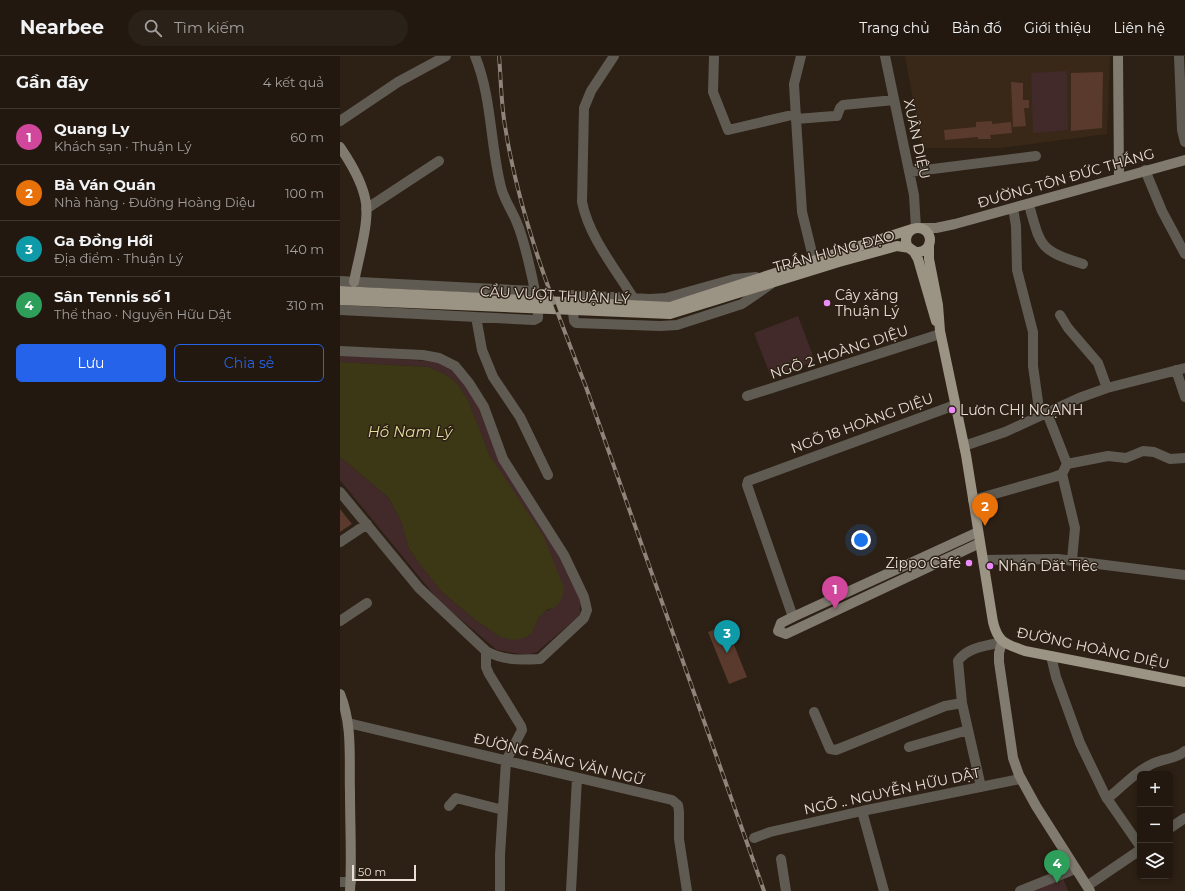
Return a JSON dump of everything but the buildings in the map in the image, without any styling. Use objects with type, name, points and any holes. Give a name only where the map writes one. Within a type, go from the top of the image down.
[{"type":"main road","points":[[340,291],[667,307],[766,280],[814,261],[916,229],[927,232],[929,242],[921,251],[912,249],[906,238],[916,229]]},
{"type":"main road","name":"ĐƯỜNG HOÀNG DIỆU","points":[[929,242],[929,259],[938,305],[940,333],[964,446],[995,632],[1002,642],[1025,650],[1185,682]]},
{"type":"main road","name":"TRẦN HƯNG ĐẠO","points":[[766,280],[893,247],[902,246],[912,249]]},
{"type":"main road","name":"ĐƯỜNG HOÀNG DIỆU","points":[[912,249],[918,259],[930,306],[940,333]]},
{"type":"main road","name":"CẦU VƯỢT THUẬN LÝ","points":[[340,300],[666,315],[680,312],[766,280]]},
{"type":"street","points":[[340,121],[398,82],[446,56]]},
{"type":"street","points":[[340,310],[537,320],[538,315],[534,291],[517,223],[506,204],[501,189],[490,132],[484,81],[475,56]]},
{"type":"street","points":[[614,56],[591,91],[584,108],[582,202],[585,217],[595,238],[634,299]]},
{"type":"street","points":[[714,56],[713,92],[728,130],[796,116],[836,116],[843,105],[894,100]]},
{"type":"street","points":[[801,56],[795,78],[802,212],[814,261]]},
{"type":"street","name":"XUÂN DIỆU","points":[[885,56],[910,172],[914,195],[916,229]]},
{"type":"street","points":[[1118,56],[1119,177]]},
{"type":"street","points":[[1179,56],[1183,89],[1182,130],[1185,142]]},
{"type":"street","points":[[340,147],[352,164],[362,192],[366,209],[354,282]]},
{"type":"street","points":[[910,172],[1036,156]]},
{"type":"street","name":"ĐƯỜNG TÔN ĐỨC THẮNG","points":[[955,224],[1029,205],[1119,177],[1185,160]]},
{"type":"street","points":[[366,209],[439,161]]},
{"type":"street","points":[[1146,170],[1162,211],[1185,254]]},
{"type":"street","points":[[1029,205],[1042,244],[1053,253],[1083,264]]},
{"type":"street","points":[[1013,208],[1016,226],[1017,270],[1033,332],[1033,366],[1044,414],[1066,464],[1062,474],[1075,528],[1072,560]]},
{"type":"street","points":[[916,229],[936,228],[955,224]]},
{"type":"street","points":[[929,242],[937,232],[955,224]]},
{"type":"street","points":[[734,279],[766,280],[742,304],[677,325],[660,326],[574,322],[571,295],[634,299],[666,298],[734,279]]},
{"type":"street","points":[[340,281],[534,291]]},
{"type":"street","points":[[1060,315],[1080,343],[1098,363],[1107,388]]},
{"type":"street","points":[[476,317],[482,350],[493,377],[520,417],[548,475]]},
{"type":"street","name":"NGÕ 2 HOÀNG DIỆU","points":[[747,396],[940,333]]},
{"type":"street","points":[[340,351],[423,355],[439,358],[455,366],[469,383],[484,406],[503,459],[564,555],[584,597],[587,610],[584,618],[540,659],[513,660],[496,657],[486,651],[420,588],[340,492]]},
{"type":"street","points":[[964,446],[1005,432],[1107,388],[1180,369],[1185,397]]},
{"type":"street","name":"NGÕ 18 HOÀNG DIỆU","points":[[793,617],[747,485],[748,481],[779,468],[955,404]]},
{"type":"street","points":[[1066,464],[1108,456],[1126,458],[1144,451],[1154,452],[1170,459],[1185,458]]},
{"type":"street","points":[[973,500],[1062,474]]},
{"type":"street","points":[[340,542],[367,524]]},
{"type":"street","points":[[978,532],[793,617],[781,624],[778,631],[786,634],[980,543]]},
{"type":"street","points":[[983,560],[1072,560],[1185,575]]},
{"type":"street","points":[[340,621],[367,603]]},
{"type":"street","points":[[981,787],[962,702],[958,661],[963,654],[968,651],[1002,642]]},
{"type":"street","points":[[1002,642],[999,653],[1001,676],[1013,758],[1020,779],[1075,869],[1089,889],[1137,852]]},
{"type":"street","points":[[486,651],[486,667],[488,674],[521,726],[522,734],[506,761],[500,855],[500,891]]},
{"type":"street","points":[[1051,656],[1071,719],[1107,799],[1138,843]]},
{"type":"street","points":[[340,694],[348,723],[352,866],[351,886],[340,882]]},
{"type":"street","points":[[814,712],[828,746],[830,749],[836,750],[945,706],[962,702]]},
{"type":"street","name":"ĐƯỜNG ĐẶNG VĂN NGỮ","points":[[348,723],[672,800],[678,805],[680,839],[687,891]]},
{"type":"street","points":[[909,747],[968,730]]},
{"type":"street","points":[[1107,799],[1143,769],[1155,763],[1174,758],[1185,751]]},
{"type":"street","points":[[571,891],[577,778]]},
{"type":"street","name":"NGÕ .. NGUYỄN HỮU DẬT","points":[[754,838],[770,832],[862,811],[1020,779]]},
{"type":"street","points":[[449,806],[456,798],[503,810]]},
{"type":"street","points":[[862,811],[884,891]]},
{"type":"street","points":[[1173,826],[1185,818]]},
{"type":"street","points":[[781,858],[786,891]]},
{"type":"street","points":[[1020,891],[1075,869]]},
{"type":"shaded area","points":[[905,56],[1110,56],[1107,134],[1000,148],[922,148]]},
{"type":"shaded area","points":[[1067,71],[1068,130],[1033,133],[1031,73]]},
{"type":"shaded area","points":[[798,316],[815,361],[771,377],[754,333]]},
{"type":"shaded area","points":[[340,355],[440,362],[450,366],[470,389],[556,546],[580,599],[580,615],[537,652],[526,655],[497,650],[439,601],[340,480],[340,457],[388,497],[401,521],[409,549],[441,591],[474,619],[500,637],[534,628],[541,615],[554,608],[526,510],[505,482],[490,456],[468,400],[457,383],[445,374],[428,367],[340,362]]},
{"type":"shaded area","points":[[1063,878],[1068,891],[1027,891]]},
{"type":"water","name":"Hồ Nam Lý","points":[[340,362],[428,367],[445,374],[457,383],[468,400],[490,456],[544,537],[564,588],[562,598],[558,604],[554,608],[548,609],[539,617],[531,634],[524,638],[514,640],[500,637],[474,619],[441,591],[409,549],[401,521],[388,497],[340,457]]},
{"type":"railway","points":[[499,56],[502,100],[511,160],[538,258],[586,387],[764,891]]},
{"type":"place","name":"Cây xăng Thuận Lý","points":[[827,303]]},
{"type":"place","name":"Lươn CHỊ NGẠNH","points":[[952,410]]},
{"type":"place","name":"Bà Ván Quán","points":[[985,526]]},
{"type":"place","name":"Zippo Café","points":[[969,563]]},
{"type":"place","name":"Nhán Dăt Tiêc","points":[[990,566]]},
{"type":"place","name":"Quang Ly","points":[[835,609]]},
{"type":"place","name":"Ga Đồng Hới","points":[[727,653]]},
{"type":"place","name":"Sân Tennis số 1","points":[[1057,883]]}]
